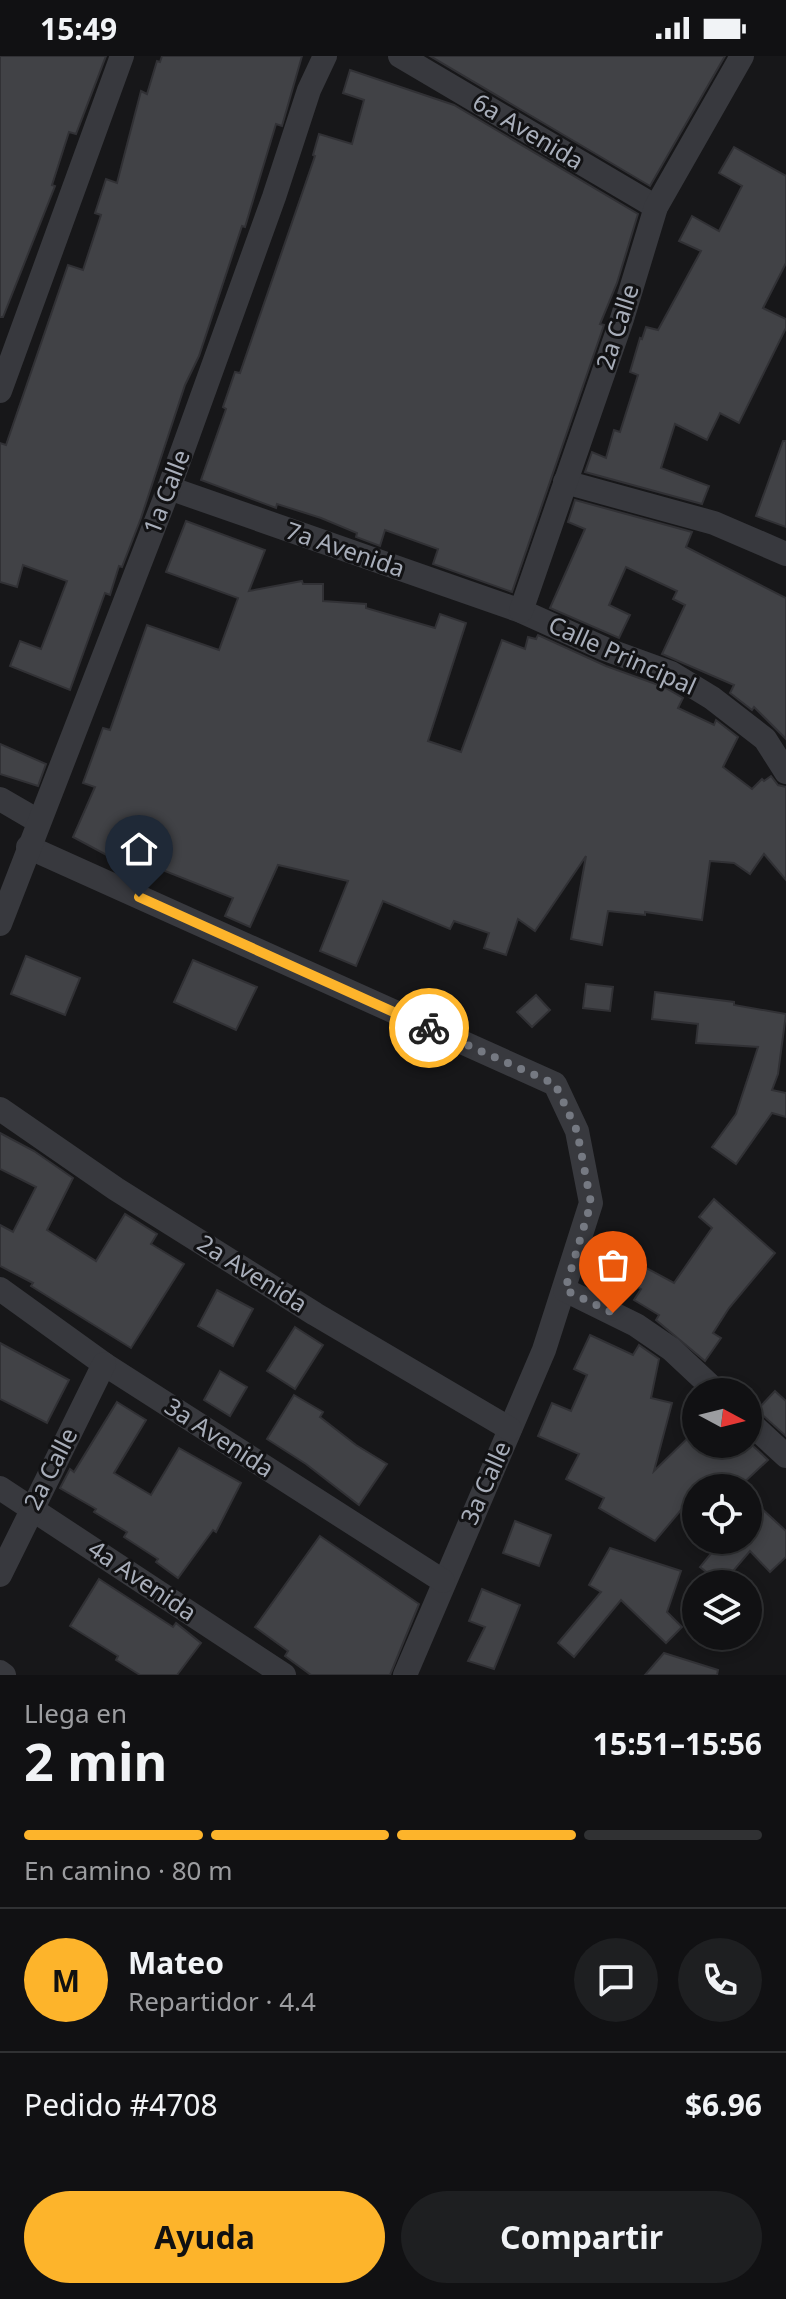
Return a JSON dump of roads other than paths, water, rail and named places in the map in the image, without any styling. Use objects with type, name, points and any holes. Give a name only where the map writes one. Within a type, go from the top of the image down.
[{"type":"street","points":[[0,391],[122,56]]},
{"type":"street","name":"1a Calle","points":[[0,924],[169,488],[269,212],[309,90],[325,56]]},
{"type":"street","name":"6a Avenida","points":[[400,56],[656,207]]},
{"type":"street","name":"2a Calle","points":[[521,611],[622,319],[656,207],[742,56]]},
{"type":"street","points":[[565,482],[714,523],[786,554]]},
{"type":"street","name":"7a Avenida","points":[[169,488],[521,611]]},
{"type":"street","name":"Calle Principal","points":[[521,611],[605,649],[671,673],[712,698],[765,739],[786,772]]},
{"type":"street","points":[[0,799],[38,821]]},
{"type":"street","name":"3a Calle","points":[[28,847],[555,1084],[577,1131],[591,1203],[565,1290],[544,1350],[405,1675]]},
{"type":"street","name":"2a Avenida","points":[[0,1109],[129,1197],[315,1314],[510,1429]]},
{"type":"street","name":"3a Avenida","points":[[0,1289],[104,1364],[443,1581]]},
{"type":"street","points":[[565,1290],[636,1325],[671,1349],[702,1378]]},
{"type":"street","name":"2a Calle","points":[[0,1575],[104,1364]]},
{"type":"street","points":[[762,1434],[786,1456]]},
{"type":"street","name":"4a Avenida","points":[[0,1488],[284,1675]]}]
